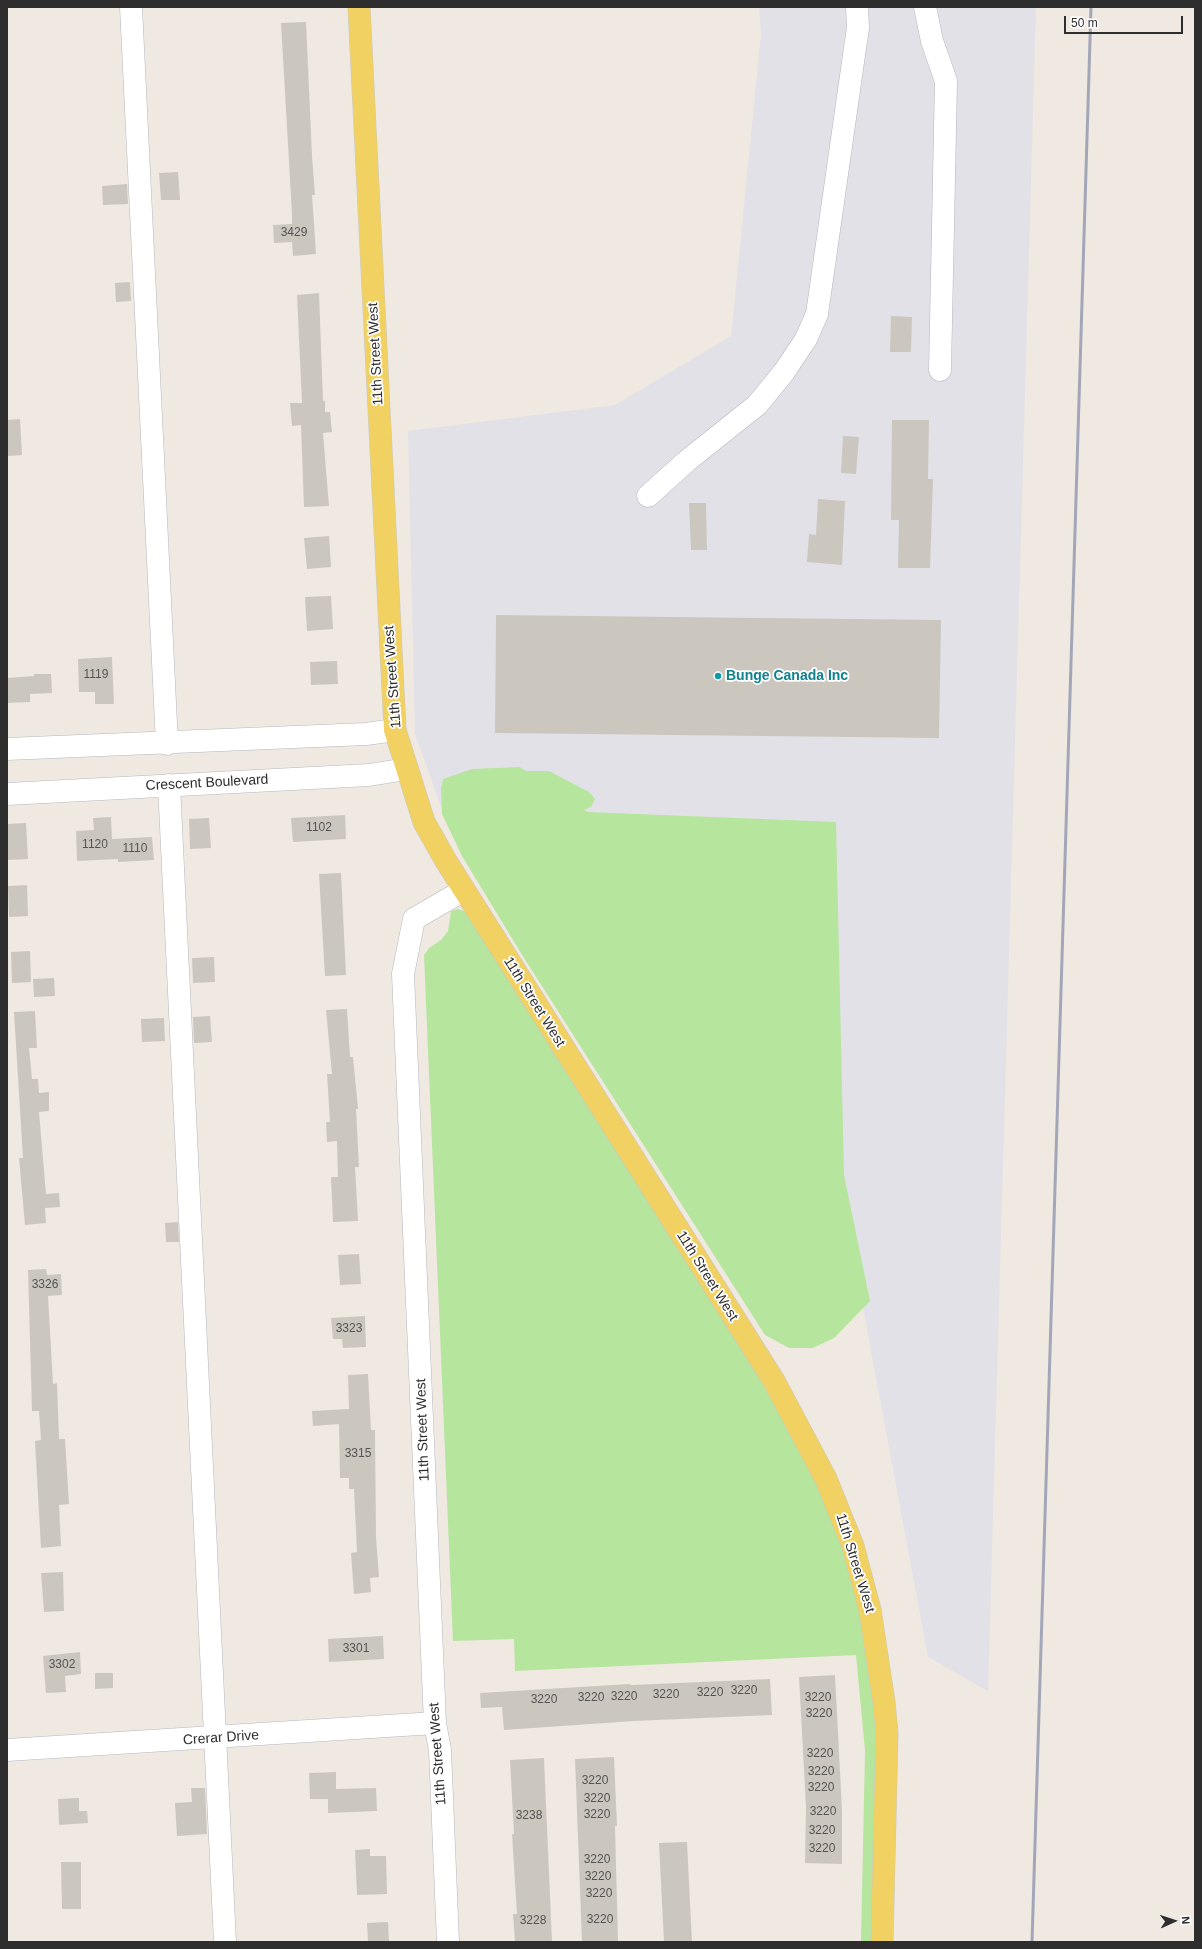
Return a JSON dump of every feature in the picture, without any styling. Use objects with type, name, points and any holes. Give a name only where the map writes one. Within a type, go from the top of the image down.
[{"type":"main road","name":"11th Street West","points":[[359,7],[395,730],[406,769],[424,822],[464,890],[774,1381],[829,1486],[853,1546],[870,1610],[884,1702],[887,1733],[882,1942]]},
{"type":"street","points":[[132,7],[168,744]]},
{"type":"street","points":[[648,496],[688,460],[757,405],[788,366],[806,339],[817,314],[858,28],[857,7]]},
{"type":"street","points":[[925,7],[932,41],[946,81],[940,370]]},
{"type":"street","points":[[7,750],[366,734],[395,730]]},
{"type":"street","name":"Crescent Boulevard","points":[[7,794],[369,775],[406,769]]},
{"type":"street","points":[[169,785],[225,1942]]},
{"type":"street","name":"11th Street West","points":[[448,1942],[440,1750],[435,1724],[403,974],[414,919],[464,890]]},
{"type":"street","name":"Crerar Drive","points":[[7,1750],[435,1724]]},
{"type":"shaded area","points":[[759,7],[1036,7],[988,1691],[928,1657],[838,1174],[442,810],[415,734],[408,431],[615,405],[731,336],[761,34]]},
{"type":"green space","points":[[520,767],[526,771],[549,771],[589,792],[595,799],[591,807],[584,810],[588,812],[836,822],[844,1175],[870,1301],[834,1338],[813,1348],[789,1348],[765,1335],[524,958],[462,856],[442,814],[441,788],[443,779],[472,769]]},
{"type":"green space","points":[[458,909],[467,912],[757,1374],[805,1459],[833,1518],[853,1579],[860,1609],[876,1711],[874,1942],[861,1942],[865,1750],[856,1655],[515,1671],[514,1639],[453,1641],[424,955],[429,948],[441,940],[448,931],[451,911]]},
{"type":"building","points":[[306,22],[315,195],[312,195],[316,254],[293,256],[292,242],[274,243],[273,225],[292,224],[281,23]]},
{"type":"building","points":[[178,172],[180,200],[161,200],[159,173]]},
{"type":"building","points":[[127,184],[128,204],[103,205],[102,186]]},
{"type":"building","points":[[130,282],[131,301],[116,302],[115,283]]},
{"type":"building","points":[[319,293],[323,401],[325,401],[325,412],[330,412],[332,432],[323,433],[329,506],[304,507],[301,425],[292,426],[290,403],[302,403],[297,295]]},
{"type":"building","points":[[891,316],[912,317],[911,352],[890,352]]},
{"type":"building","points":[[20,419],[22,455],[7,456],[7,420]]},
{"type":"building","points":[[892,420],[929,420],[928,479],[933,479],[930,568],[898,568],[899,520],[891,520]]},
{"type":"building","points":[[843,436],[859,437],[856,474],[841,473]]},
{"type":"building","points":[[818,499],[845,501],[842,565],[807,562],[809,534],[816,535]]},
{"type":"building","points":[[689,503],[706,503],[707,550],[691,550]]},
{"type":"building","points":[[329,536],[331,567],[307,569],[304,538]]},
{"type":"building","points":[[331,596],[333,629],[307,631],[305,597]]},
{"type":"building","name":"Bunge Canada Inc","points":[[496,615],[941,620],[939,738],[495,733]]},
{"type":"building","points":[[112,657],[114,704],[95,704],[95,692],[79,692],[78,659]]},
{"type":"building","points":[[337,661],[338,684],[311,685],[310,662]]},
{"type":"building","points":[[34,674],[51,674],[52,693],[30,694],[30,702],[7,703],[7,678],[34,676]]},
{"type":"building","points":[[345,815],[346,839],[293,842],[291,818]]},
{"type":"building","points":[[111,817],[112,839],[152,837],[154,860],[118,862],[118,859],[77,861],[76,831],[94,830],[93,818]]},
{"type":"building","points":[[209,818],[211,848],[190,849],[189,819]]},
{"type":"building","points":[[26,823],[28,859],[7,860],[7,824]]},
{"type":"building","points":[[341,873],[346,975],[325,976],[319,874]]},
{"type":"building","points":[[27,885],[28,916],[9,917],[8,886]]},
{"type":"building","points":[[30,951],[31,982],[12,983],[11,952]]},
{"type":"building","points":[[214,957],[215,982],[193,983],[192,958]]},
{"type":"building","points":[[54,978],[55,996],[34,997],[33,979]]},
{"type":"building","points":[[347,1009],[350,1057],[353,1057],[358,1109],[356,1109],[359,1167],[355,1167],[358,1221],[333,1222],[331,1177],[338,1177],[337,1141],[327,1142],[326,1122],[330,1122],[327,1074],[332,1074],[326,1010]]},
{"type":"building","points":[[35,1011],[37,1048],[29,1048],[32,1079],[38,1079],[39,1093],[49,1092],[49,1111],[39,1112],[46,1194],[59,1193],[60,1207],[45,1208],[46,1223],[25,1225],[19,1158],[23,1158],[14,1012]]},
{"type":"building","points":[[210,1016],[212,1042],[194,1043],[193,1017]]},
{"type":"building","points":[[164,1018],[165,1041],[142,1042],[141,1019]]},
{"type":"building","points":[[178,1222],[179,1242],[166,1242],[165,1223]]},
{"type":"building","points":[[359,1254],[361,1284],[340,1285],[338,1255]]},
{"type":"building","points":[[46,1269],[47,1275],[61,1274],[62,1295],[48,1296],[53,1384],[57,1383],[59,1439],[65,1439],[69,1504],[59,1505],[61,1546],[41,1548],[35,1441],[41,1440],[39,1411],[32,1411],[28,1270]]},
{"type":"building","points":[[365,1316],[366,1347],[343,1348],[342,1339],[333,1339],[331,1318]]},
{"type":"building","points":[[368,1374],[371,1430],[375,1430],[376,1538],[379,1577],[370,1578],[371,1592],[354,1594],[351,1553],[357,1552],[354,1489],[349,1489],[349,1478],[340,1478],[339,1424],[313,1426],[312,1411],[349,1409],[348,1375]]},
{"type":"building","points":[[63,1572],[64,1611],[44,1612],[41,1573]]},
{"type":"building","points":[[383,1636],[384,1659],[329,1662],[328,1639]]},
{"type":"building","points":[[80,1652],[81,1674],[65,1676],[66,1692],[46,1693],[43,1656]]},
{"type":"building","points":[[95,1673],[113,1673],[113,1688],[95,1689]]},
{"type":"building","points":[[835,1675],[842,1811],[842,1864],[805,1863],[806,1807],[799,1677]]},
{"type":"building","points":[[770,1679],[772,1715],[634,1721],[504,1730],[502,1707],[481,1708],[480,1693],[630,1684]]},
{"type":"building","points":[[614,1757],[617,1826],[615,1826],[618,1942],[582,1942],[575,1759]]},
{"type":"building","points":[[544,1758],[552,1942],[515,1942],[513,1914],[517,1914],[512,1834],[514,1834],[510,1760]]},
{"type":"building","points":[[336,1772],[336,1789],[376,1788],[377,1811],[328,1813],[328,1799],[310,1799],[309,1773]]},
{"type":"building","points":[[191,1788],[205,1788],[207,1834],[177,1836],[175,1803],[192,1802]]},
{"type":"building","points":[[79,1798],[79,1811],[87,1811],[88,1823],[59,1825],[58,1799]]},
{"type":"building","points":[[687,1842],[692,1942],[664,1942],[659,1843]]},
{"type":"building","points":[[370,1849],[370,1856],[386,1856],[387,1894],[357,1895],[355,1850]]},
{"type":"building","points":[[61,1862],[81,1862],[81,1909],[62,1909]]},
{"type":"building","points":[[388,1922],[389,1942],[368,1942],[367,1923]]},
{"type":"railway","points":[[1032,1942],[1091,7]]},
{"type":"place","name":"Bunge Canada Inc","points":[[718,676]]}]
